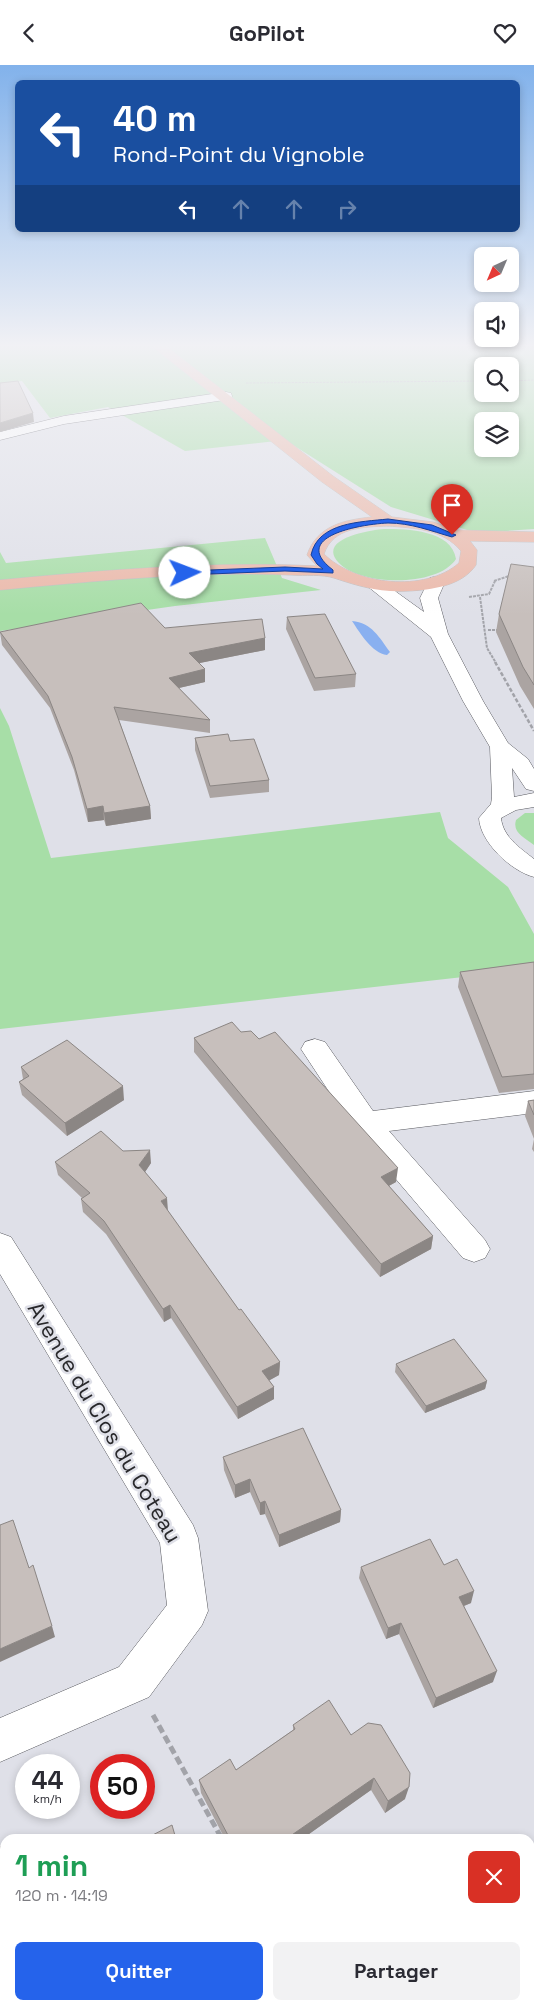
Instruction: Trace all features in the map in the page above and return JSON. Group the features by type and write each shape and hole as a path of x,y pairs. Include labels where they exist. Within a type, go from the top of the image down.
{"main road":[{"path":"269,434 363,505 388,521"},
{"path":"283,446 326,497"},
{"path":"338,511 341,528"},
{"path":"534,537 501,538 452,535 425,526 388,521 341,528 323,537 317,545 315,555 319,563 331,572 351,580 375,585 404,587 436,582 486,553 534,546"},
{"path":"452,535 464,544 466,564"},
{"path":"105,576 293,551 317,545"},
{"path":"0,585 105,576 285,569 331,572"}],"street":[{"path":"436,582 429,598 439,634 500,747 520,764 534,784"},
{"path":"375,585 400,601 439,634"},
{"path":"500,747 499,766 504,793 502,805"},
{"path":"534,799 502,805 493,812 490,819 492,832 510,852 534,870"},
{"path":"315,1049 365,1123 474,1249"},
{"path":"365,1123 534,1102"},
{"name":"Avenue du Clos du Coteau","path":"0,1246 179,1538 188,1611 134,1682 0,1740"}],"path":[{"path":"466,564 495,581"},
{"path":"518,573 495,581 489,594 480,597 487,648 534,731"},
{"path":"488,630 506,630"},
{"path":"134,1682 219,1834"}],"green space":[{"path":"155,434 474,434 474,457 519,457 519,434 534,434 534,529 477,533 391,507 285,440 185,451"},
{"path":"384,529 416,531 438,537 453,549 456,559 447,568 434,575 400,580 365,576 351,571 340,564 334,555 334,548 347,537"},
{"path":"265,538 282,578 321,590 175,606 0,631 0,552 6,563"},
{"path":"0,708 9,726 51,858 440,812 448,838 508,887 534,934 534,969 0,1029"},
{"path":"525,813 534,813 534,845 520,835 515,825 516,820"}],"water":[{"path":"352,621 359,622 370,628 390,652 387,655 371,647"}],"building":[{"path":"511,564 534,567 534,685 523,667 499,614"},
{"path":"141,603 165,628 262,619 265,638 189,653 205,669 169,678 210,720 114,707 150,806 104,813 103,806 87,809 72,757 48,696 0,632"},
{"path":"325,614 356,674 315,678 287,617"},
{"path":"228,734 230,741 254,739 269,780 210,786 195,738"},
{"path":"534,962 534,1074 502,1077 460,972"},
{"path":"232,1022 241,1032 251,1031 259,1039 275,1032 398,1168 381,1177 433,1236 381,1264 194,1038"},
{"path":"67,1040 123,1086 65,1123 19,1082 29,1076 21,1067"},
{"path":"534,1100 534,1115 528,1101"},
{"path":"101,1131 123,1151 150,1150 139,1165 167,1198 161,1201 239,1310 241,1309 280,1362 262,1371 274,1387 237,1407 170,1305 163,1309 104,1221 81,1199 90,1193 55,1162"},
{"path":"454,1339 487,1381 426,1406 396,1364"},
{"path":"303,1428 341,1510 279,1535 265,1501 260,1503 250,1479 235,1485 223,1457"},
{"path":"13,1520 29,1568 33,1565 52,1626 0,1649 0,1525"},
{"path":"430,1539 444,1565 457,1559 474,1591 459,1597 497,1671 436,1698 401,1623 388,1628 361,1567"},
{"path":"329,1700 351,1735 368,1723 381,1725 410,1773 409,1787 388,1801 374,1778 293,1834 227,1834 199,1780 230,1759 236,1770 295,1729 293,1725"},
{"path":"172,1825 175,1834 155,1834"}],"route":[{"path":"185,573 285,569 331,572 319,563 315,555 317,545 323,537 341,528 371,522 388,521 418,524 452,535"}]}
